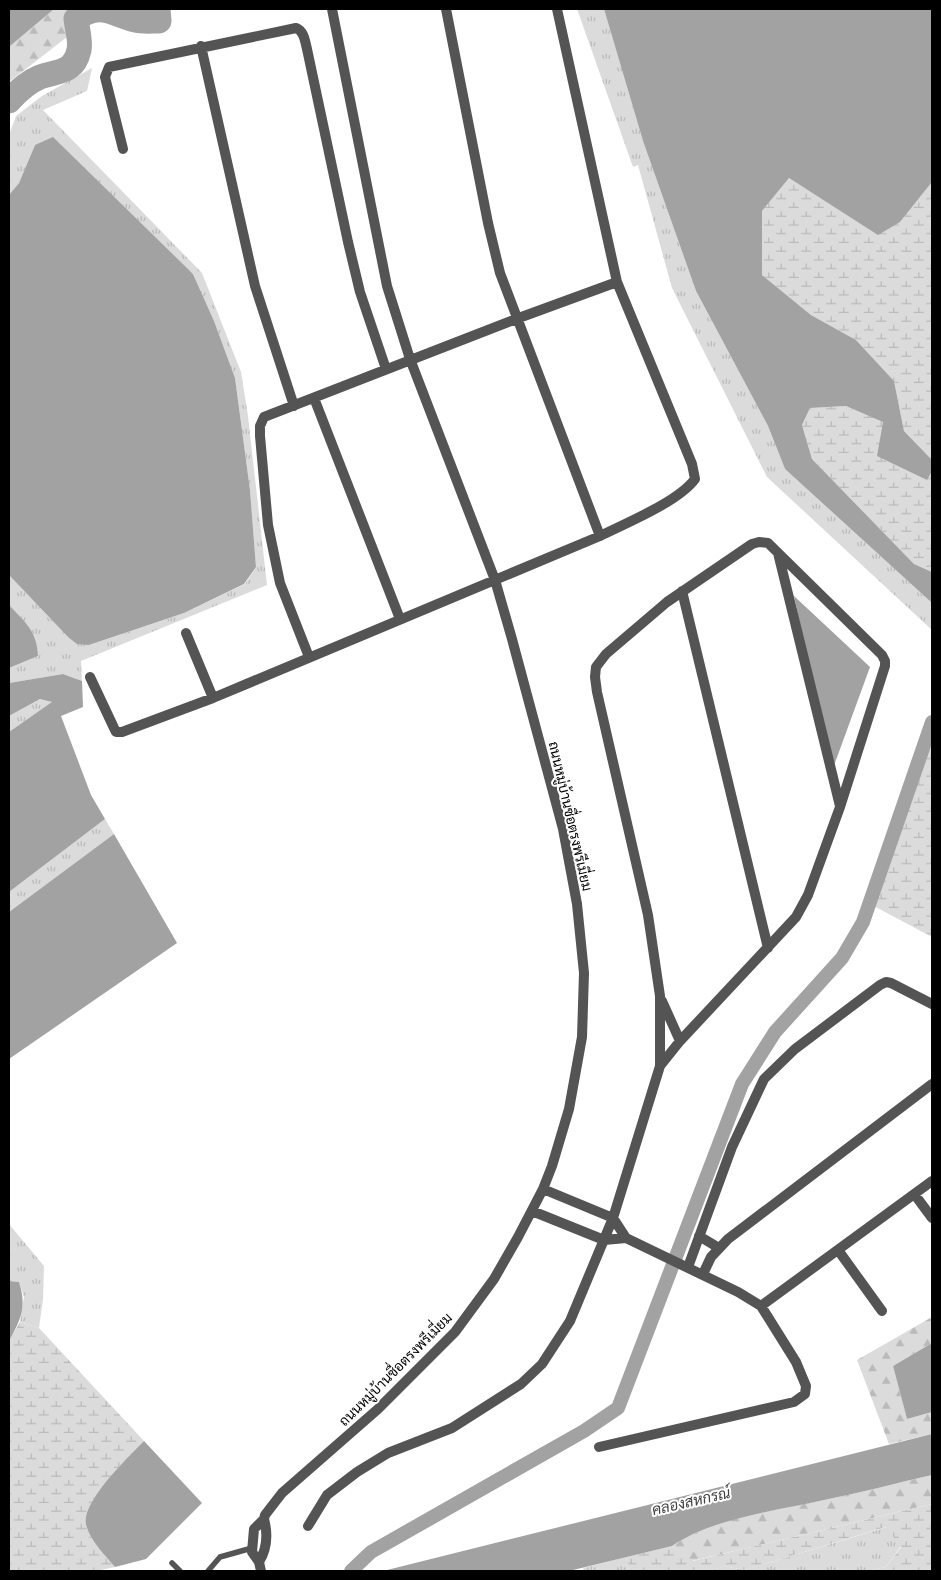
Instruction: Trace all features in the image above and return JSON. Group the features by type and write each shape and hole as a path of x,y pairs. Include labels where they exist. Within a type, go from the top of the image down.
{"street":[{"name":"ถนนหมู่บ้านซื่อตรงพรีเมี่ยม","path":"252,1548 254,1529 264,1519 265,1515 282,1494 378,1409 455,1332 494,1279 543,1189 570,1109 582,1037 584,973 577,904 563,829 495,580 410,360 387,286 332,9"},
{"path":"446,9 488,223 500,273 600,536"},
{"path":"90,677 116,732 122,732 213,698 400,618 600,536 659,506 686,489 695,479 692,464 617,282 557,9"},
{"path":"123,150 105,77 109,67 201,46 296,28 302,32 356,275 386,369"},
{"path":"201,46 255,286 294,406"},
{"path":"308,657 280,583 268,525 260,436 260,426 264,417 516,319 617,282"},
{"path":"314,398 400,618"},
{"path":"308,1526 327,1495 373,1461 388,1453 452,1428 521,1384 542,1364 570,1321 613,1218 660,1066 660,996 648,915 595,677 596,667 606,654 667,602 752,544 759,542 768,543 882,655 885,666 840,807 808,894 796,917 680,1041 660,1066"},
{"path":"778,552 840,807"},
{"path":"682,592 768,948"},
{"path":"186,633 213,698"},
{"path":"688,1267 736,1139 764,1080 776,1066 795,1049 886,982 932,1004"},
{"path":"660,996 680,1041"},
{"path":"703,1274 711,1257 728,1239 932,1084"},
{"path":"762,1306 932,1182"},
{"path":"543,1189 613,1218 626,1238"},
{"path":"915,1195 932,1218"},
{"path":"532,1211 604,1240 626,1238 703,1274 762,1306 796,1362 806,1386 805,1394 794,1402 600,1447"},
{"path":"699,1236 719,1248"},
{"path":"838,1250 882,1311"},
{"path":"260,1567 264,1554 267,1530 264,1519"},
{"path":"252,1548 252,1552 260,1567"}],"lane":[{"path":"208,1571 220,1557 252,1548"},
{"path":"172,1563 180,1571"}],"green space":[{"path":"54,9 71,9 67,37 9,82 9,47"},
{"path":"110,9 152,9 126,26"},
{"path":"577,9 604,9 643,141 696,291 768,426 785,469 932,603 932,630 767,477 672,288 638,165 633,167"},
{"path":"92,68 87,91 43,110 202,273 241,372 248,416 267,585 81,661 82,681 63,674 9,683 9,668 38,656 28,626 9,605 9,575 68,637 89,645 184,613 245,584 256,567 250,490 235,378 214,321 193,274 35,145 19,183 9,195 9,135 16,116 42,96"},
{"path":"789,178 813,193 900,222 932,182 932,460 904,431 894,381 856,340 811,315 762,275 762,211"},
{"path":"846,406 884,422 927,479 932,471 932,572 914,564 812,459 802,425 810,408"},
{"path":"40,699 53,702 9,732 9,716"},
{"path":"932,743 932,937 870,904"},
{"path":"105,819 114,834 9,912 9,892"},
{"path":"9,1224 44,1266 43,1299 39,1328 20,1322 24,1297 19,1282 9,1281"},
{"path":"932,1317 932,1343 893,1366 907,1419 932,1412 932,1434 889,1444 857,1360"},
{"path":"20,1322 39,1328 144,1441 107,1480 90,1505 86,1516 86,1525 91,1537 115,1567 96,1571 9,1571 9,1341"},
{"path":"932,1475 932,1504 692,1561 672,1546 706,1528 745,1516"},
{"path":"932,1504 932,1571 868,1571 886,1567 901,1547 886,1527 745,1570 724,1566 709,1571 629,1571 626,1557 672,1546 693,1561"},
{"path":"887,1527 901,1546 886,1567 868,1571 709,1571 724,1566 745,1570"},
{"path":"626,1557 629,1571 584,1571 583,1568"}],"water":[{"path":"9,9 54,9 9,47"},
{"path":"604,9 932,9 932,182 900,222 878,235 789,178 762,211 762,275 811,315 856,340 894,381 904,431 932,460 932,471 927,480 877,456 883,422 846,406 810,408 802,425 812,459 914,564 932,572 932,603 785,469 768,426 696,291 643,141"},
{"path":"53,137 193,274 214,321 235,378 250,490 256,567 244,584 184,613 89,645 77,644 68,637 9,575 9,195 19,183 35,145"},
{"path":"794,596 870,667 832,771"},
{"path":"9,605 33,633 38,656 9,668"},
{"path":"63,674 82,681 83,707 61,716 91,795 105,819 9,892 9,732 52,702 40,699 9,716 9,683"},
{"path":"114,834 177,943 9,1059 9,912"},
{"path":"9,1281 19,1282 23,1306 20,1319 9,1341"},
{"path":"932,1343 932,1412 907,1419 893,1366"},
{"name":"คลองสหกรณ์","path":"932,1434 932,1475 725,1522 688,1536 672,1546 569,1571 383,1571"},
{"path":"144,1441 202,1503 146,1559 115,1567 91,1537 86,1525 86,1516 90,1505 107,1480"}],"waterway":[{"path":"9,101 31,82 40,77 64,70 73,63 77,58 79,50 76,19 84,14 92,11 106,10 138,21 159,21 158,9"},
{"path":"351,1571 371,1552 584,1431 618,1408 742,1084 775,1032 842,958 863,922 932,722"}]}
